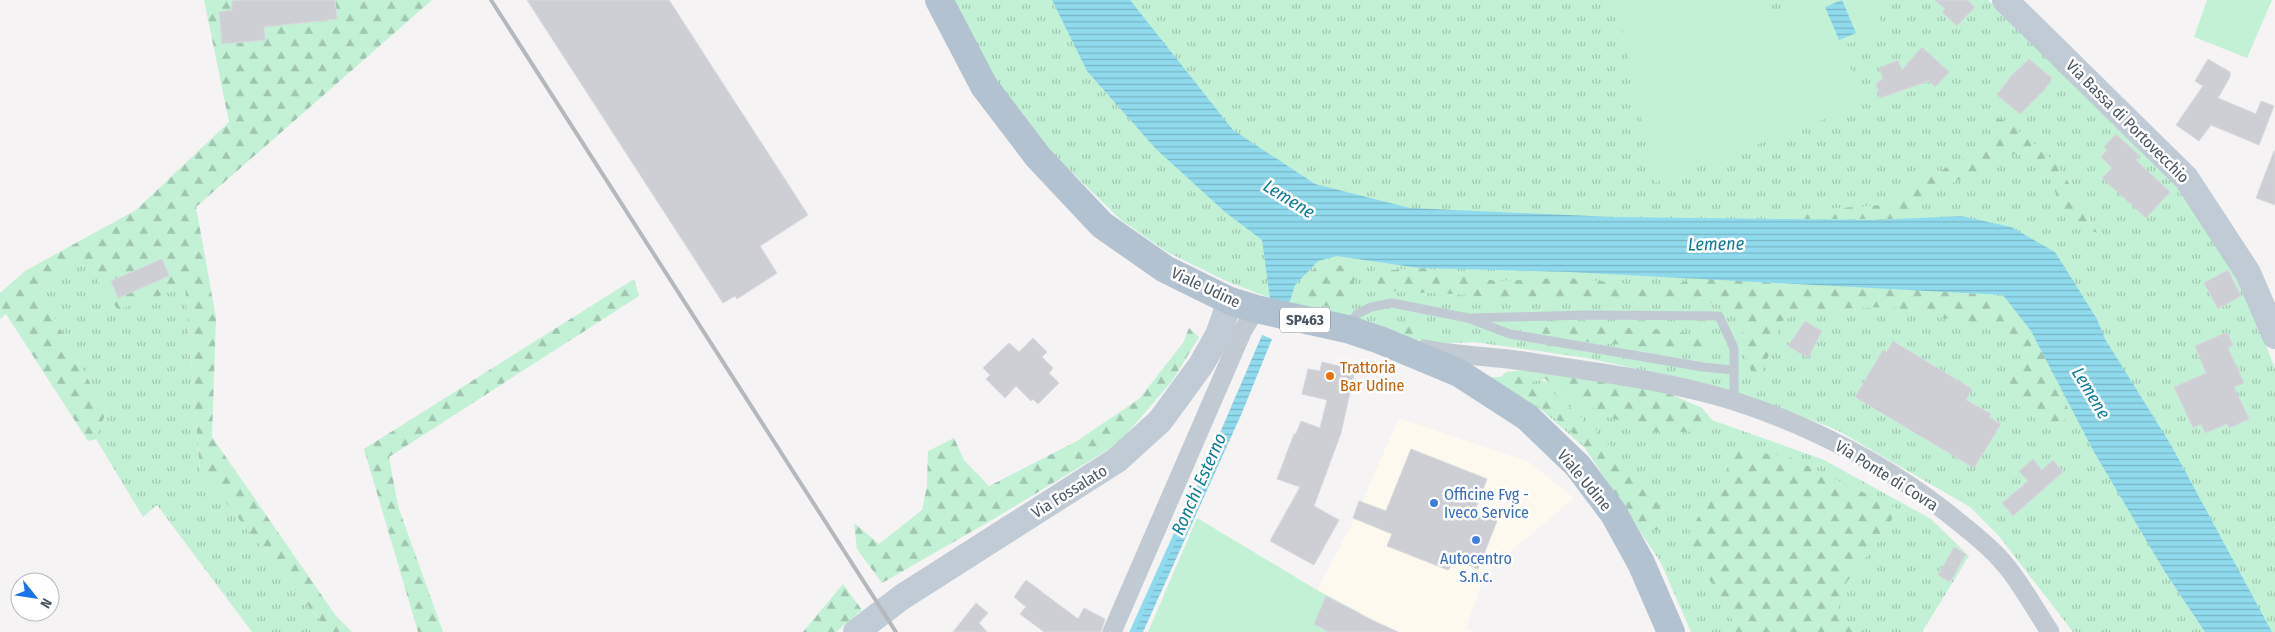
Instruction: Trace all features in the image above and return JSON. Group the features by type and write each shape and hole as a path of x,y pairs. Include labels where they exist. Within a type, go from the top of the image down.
{"main road":[{"name":"Viale Udine","path":"939,0 984,86 1038,157 1102,226 1165,268 1230,301 1256,309 1347,329 1380,340 1459,373 1527,417 1578,466 1614,514 1641,564 1671,632"}],"street":[{"name":"Via Bassa di Portovecchio","path":"2005,0 2186,178 2248,272 2272,319"},
{"name":"Via Fossalato","path":"860,628 902,597 1117,460 1160,421 1200,365 1218,335 1230,301"},
{"path":"1112,632 1240,338 1256,309"},
{"name":"Via Ponte di Covra","path":"1380,340 1449,354 1520,360 1662,384 1734,402 1829,439 1928,497 1974,534 2010,570 2050,632"}],"lane":[{"path":"1347,329 1358,314 1371,307 1392,303 1468,318 1510,334 1703,367 1733,370"},
{"path":"1468,318 1588,315 1719,316 1734,348 1734,402"}],"shaded area":[{"path":"1399,418 1529,462 1574,498 1485,573 1466,628 1475,632 1355,632 1317,590 1353,522"}],"green space":[{"path":"204,0 432,0 196,207 216,318 212,437 336,616 352,632 329,632 200,470 185,287 118,310 81,257 40,292 106,412 96,439 88,441 6,314 0,319 0,293 25,271 136,210 229,122"},
{"path":"948,0 1988,0 2123,126 2164,169 2244,287 2275,369 2275,632 2073,632 1999,536 1970,507 1837,430 1753,398 1697,382 1587,358 1474,342 1428,344 1391,329 1348,316 1270,298 1226,281 1167,252 1121,220 1050,151 1003,92"},
{"path":"1616,0 1764,0 1775,13 1806,0 1873,0 1883,29 1842,46 1865,104 1655,183"},
{"path":"2207,0 2272,0 2247,58 2194,37"},
{"path":"1985,116 2007,121 2055,162 2082,203 2097,233 2062,213 2048,169 2027,151 2003,157 1977,172 1929,193 1914,219 1784,219 1784,212 1896,204 1902,190 1913,177 1943,170 1991,141 1998,130 1995,122"},
{"path":"81,257 185,287 200,470 329,632 252,632 157,505 143,517 96,439 106,412 40,292"},
{"path":"1321,263 1336,264 1351,269 1355,278 1344,308 1299,303 1302,285 1312,271"},
{"path":"1375,268 1392,270 1425,268 1496,281 1567,278 1631,284 1675,285 1695,278 1736,280 1796,275 1971,293 1997,301 2022,322 2043,351 2052,368 2070,416 2059,422 2048,423 2026,412 2005,393 1991,373 2009,378 2024,363 2016,344 1994,328 1888,307 1806,310 1782,321 1757,385 1743,351 1741,315 1726,306 1699,300 1503,299 1454,294 1403,292 1380,289 1373,276"},
{"path":"634,279 639,296 389,457 398,506 443,632 418,632 364,449"},
{"path":"1394,322 1407,322 1417,325 1437,338 1418,340 1407,338 1391,329"},
{"path":"1551,322 1673,331 1703,336 1708,351 1695,354 1649,347 1531,337 1519,330"},
{"path":"1189,328 1199,337 1172,381 1119,443 997,517 882,583 857,549 854,523 879,544 922,510 927,486 928,451 954,438 964,460 989,486 1077,441 1139,399 1183,343"},
{"path":"1541,368 1668,393 1702,408 1713,421 1698,431 1669,433 1648,431 1612,418 1568,395 1545,379 1527,383 1549,389 1596,430 1655,498 1665,516 1660,530 1649,529 1640,524 1631,515 1585,447 1566,427 1543,410 1496,381 1506,372"},
{"path":"1490,377 1515,377 1582,386 1664,403 1824,460 1931,519 1969,556 1922,632 1691,632 1661,563 1585,448 1543,411"},
{"path":"1739,450 1787,456 1896,508 1888,529 1846,583 1837,614 1862,632 1735,632 1735,625 1686,538"},
{"path":"1197,518 1317,590 1362,614 1355,632 1148,632"},
{"path":"843,584 862,610 836,632 803,632"}],"water":[{"name":"Lemene","path":"1052,0 1130,0 1233,130 1315,184 1410,208 1613,217 1876,220 1961,216 2011,227 2055,252 2097,319 2105,339 2171,445 2272,632 2205,632 2165,572 2094,452 2031,331 2003,295 1570,272 1419,268 1337,256 1318,261 1295,285 1289,304 1270,298 1262,240 1225,212 1156,149 1087,71"},
{"path":"1842,0 1856,33 1839,40 1825,7"},
{"path":"1262,335 1272,339 1241,415 1143,632 1132,632 1186,512"}],"building":[{"path":"335,0 337,19 264,27 265,40 222,44 219,12 232,10 232,1"},
{"path":"527,0 669,0 808,215 760,246 777,273 737,299 735,296 723,303"},
{"path":"1935,0 1967,0 1975,7 1957,26 1942,12 1945,9"},
{"path":"1922,47 1949,72 1935,87 1929,81 1880,98 1876,83 1883,79 1879,68 1898,60 1902,70"},
{"path":"2029,59 2052,78 2045,89 2020,114 1997,95 2011,76"},
{"path":"2208,59 2230,72 2230,77 2218,98 2256,114 2261,101 2274,106 2259,145 2211,125 2199,141 2176,125 2203,86 2195,81"},
{"path":"2116,134 2140,156 2136,160 2170,192 2146,218 2102,178 2112,168 2101,157 2107,150 2104,147"},
{"path":"2275,151 2275,205 2256,198"},
{"path":"162,259 169,276 118,298 111,281"},
{"path":"2228,270 2241,296 2218,309 2204,283"},
{"path":"1805,321 1822,331 1808,358 1788,346"},
{"path":"2223,334 2228,334 2233,345 2228,348 2244,383 2234,387 2249,419 2229,428 2227,424 2205,433 2201,424 2193,428 2174,387 2206,373 2195,346"},
{"path":"1033,338 1047,352 1042,357 1053,368 1049,373 1059,383 1038,404 1033,399 1031,401 1016,386 1005,398 986,379 990,375 983,368 1009,343 1019,352"},
{"path":"1893,341 1972,389 1966,400 1991,414 1989,417 2001,424 1974,468 1855,397 1883,350 1887,352"},
{"path":"1322,362 1355,370 1341,433 1314,506 1339,520 1314,565 1270,541 1300,487 1277,479 1294,434 1296,434 1301,421 1320,428 1327,400 1302,394 1308,369 1320,371"},
{"name":"Officine Fvg - Iveco Service","path":"1411,449 1487,479 1474,513 1497,521 1478,569 1456,560 1448,570 1387,546 1392,534 1353,518 1359,501 1386,511"},
{"path":"2033,459 2042,470 2053,460 2063,472 2013,516 2002,503 2028,481 2019,471"},
{"path":"1954,547 1966,554 1950,582 1938,575"},
{"path":"1026,580 1078,619 1084,608 1105,619 1101,632 1044,632 1020,614 1026,607 1014,597"},
{"path":"1326,596 1398,632 1329,632 1314,624"},
{"path":"976,603 988,613 979,623 987,632 953,632"}],"waterway":[{"name":"Ronchi Esterno","path":"1132,632 1188,508"}],"railway":[{"path":"491,0 896,632"}],"place":[{"name":"Trattoria Bar Udine","path":"1330,376"},
{"name":"Officine Fvg - Iveco Service","path":"1434,503"},
{"name":"Autocentro S.n.c.","path":"1476,540"}]}
